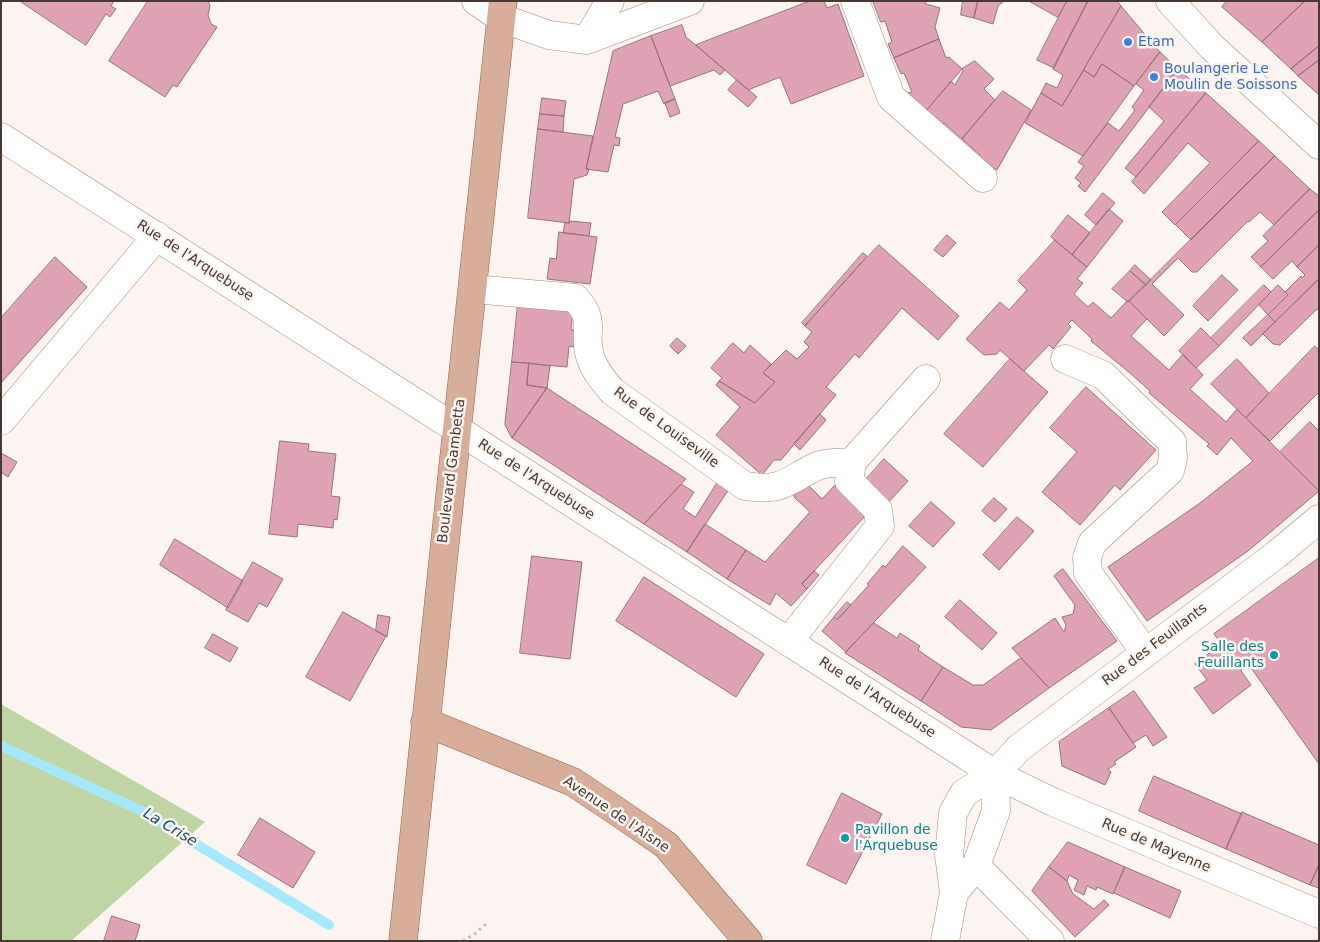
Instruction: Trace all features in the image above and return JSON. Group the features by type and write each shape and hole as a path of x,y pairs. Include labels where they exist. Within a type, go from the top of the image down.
{"main road":[{"name":"Boulevard Gambetta","path":"404,941 425,722 474,289 502,10"},
{"name":"Avenue de l'Aisne","path":"425,722 573,782 603,802 666,845 748,941"}],"street":[{"path":"476,1 502,10 549,35 587,40 690,1"},
{"path":"587,40 610,1"},
{"path":"855,1 891,97 983,178"},
{"path":"1170,1 1212,47 1319,145"},
{"name":"Rue de l'Arquebuse","path":"1,137 995,774"},
{"path":"1,421 157,236"},
{"name":"Rue de Louiseville","path":"474,289 575,298 586,310 589,322 589,353 595,371 612,391 745,486 765,489 786,485 819,465 852,462"},
{"path":"1065,359 1103,375 1172,442 1173,458 1170,471 1092,543 1087,558 1088,573 1145,652"},
{"path":"788,642 880,526 878,510 849,481 852,462 926,379"},
{"name":"Rue des Feuillants","path":"945,941 954,893 949,855 953,813 964,793 995,774 1019,748 1278,554 1319,519"},
{"name":"Rue des Feuillants","path":"954,893 976,866 996,811 995,774"},
{"name":"Rue de Mayenne","path":"995,774 1053,802 1319,914"},
{"path":"976,866 1050,941"}],"path":[{"path":"463,941 476,934 487,923"}],"green space":[{"path":"1,704 205,822 71,941 1,941"}],"building":[{"path":"20,1 114,1 111,6 116,9 110,17 106,14 86,45"},
{"path":"148,1 208,1 210,6 208,15 211,24 217,27 177,87 173,85 165,97 109,61"},
{"path":"810,1 824,1 827,8 838,4 864,76 791,104 780,77 748,90 696,45"},
{"path":"873,1 925,1 926,4 940,8 935,27 939,39 894,58 888,44 892,42 885,21 881,22"},
{"path":"963,1 978,1 974,18 961,15"},
{"path":"978,1 1004,1 998,6 993,24 974,18"},
{"path":"1029,1 1067,1 1058,17"},
{"path":"1067,1 1088,1 1054,68 1037,60"},
{"path":"1088,1 1117,1 1121,6 1062,106 1041,93 1046,83 1057,88 1063,75 1053,69"},
{"path":"1227,1 1305,1 1262,42 1222,7"},
{"path":"1305,1 1319,1 1319,46 1291,69 1262,42"},
{"path":"1121,6 1160,52 1134,86 1102,64 1094,77 1084,70"},
{"path":"682,25 686,37 725,70 720,75 714,70 670,86 651,36"},
{"path":"651,36 675,99 664,104 658,91 623,104 615,137 620,138 619,146 614,145 608,172 586,169 613,51"},
{"path":"939,39 946,58 949,57 962,69 925,112 910,98 908,93 912,92 904,73 901,74 894,58"},
{"path":"1319,46 1319,60 1298,76 1291,69"},
{"path":"1160,52 1178,69 1085,192 1078,186 1081,183 1075,178 1084,166 1078,162 1108,123 1119,131 1135,110 1132,107 1144,90 1136,84"},
{"path":"1319,60 1319,95 1298,76"},
{"path":"975,61 994,79 984,89 995,100 962,139 944,123 940,126 925,112 951,81 955,85 963,71 962,69"},
{"path":"1102,64 1134,86 1083,156 1025,123 1041,93 1062,106 1084,70 1094,77"},
{"path":"1178,69 1206,93 1136,177 1125,168 1164,121 1149,107"},
{"path":"737,80 757,97 748,107 728,90"},
{"path":"1003,91 1031,110 997,170 977,159 980,155 962,139"},
{"path":"1206,93 1259,141 1175,225 1162,212 1210,163 1188,143 1144,194 1132,182"},
{"path":"542,98 566,101 564,116 540,114"},
{"path":"675,99 680,113 670,117 665,103"},
{"path":"540,114 564,116 563,132 538,129"},
{"path":"538,129 593,136 586,169 589,169 587,175 574,179 569,223 528,218"},
{"path":"1259,141 1275,156 1191,240 1176,225"},
{"path":"1275,156 1310,189 1274,225 1260,212 1248,221 1197,272 1192,272 1178,258 1152,284 1184,315 1164,336 1129,301"},
{"path":"1310,189 1319,196 1319,210 1261,267 1251,257 1268,241 1263,236"},
{"path":"1103,193 1115,203 1096,225 1085,215"},
{"path":"1109,209 1123,221 1087,267 1072,255"},
{"path":"1319,210 1319,245 1297,267 1292,261 1273,279 1261,267"},
{"path":"1068,215 1090,233 1072,255 1051,237"},
{"path":"570,221 591,223 589,236 563,233 565,222 569,223"},
{"path":"559,232 597,237 590,284 547,279 550,258 556,259"},
{"path":"947,235 956,243 943,257 934,250"},
{"path":"1055,240 1087,267 1077,279 1083,283 1074,294 1088,307 1093,302 1111,318 1129,301 1147,319 1131,336 1169,370 1183,354 1203,375 1190,389 1226,422 1237,409 1319,491 1248,551 1147,621 1108,567 1200,503 1253,461 1231,438 1217,455 1207,446 1209,444 1149,393 1150,391 1130,373 1091,341 1092,339 1072,320 1068,324 1071,327 1053,349 1049,345 1024,371 1000,350 997,354 984,355 966,339 1000,302 1009,310 1027,290 1018,281"},
{"path":"879,245 959,316 938,340 902,308 859,358 855,354 826,387 836,395 781,460 774,460 762,475 716,435 740,407 716,385 719,381 755,403 775,382 763,373 786,350 797,359 809,347 804,342 812,332 805,326"},
{"path":"1319,245 1319,279 1275,322 1268,315 1288,295 1285,292 1301,276 1302,278 1305,275 1297,267"},
{"path":"863,253 867,256 805,326 802,323"},
{"path":"55,257 87,287 1,383 1,318"},
{"path":"1135,265 1151,280 1146,285 1130,271"},
{"path":"1130,271 1146,285 1128,302 1112,289"},
{"path":"1222,275 1238,290 1208,321 1193,306"},
{"path":"1319,279 1319,311 1317,309 1280,345 1273,344 1263,334"},
{"path":"1264,285 1271,292 1219,346 1211,338"},
{"path":"1278,285 1288,295 1268,315 1259,305"},
{"path":"518,304 573,310 571,330 576,330 574,347 569,346 567,367 512,362"},
{"path":"1268,315 1275,322 1251,346 1243,338"},
{"path":"1201,328 1219,346 1196,368 1179,351"},
{"path":"677,338 686,346 678,354 670,346"},
{"path":"733,343 744,353 750,345 771,364 763,373 775,382 755,403 719,381 722,378 711,368"},
{"path":"1315,346 1319,350 1319,392 1270,441 1246,418"},
{"path":"1010,359 1048,392 983,467 944,434"},
{"path":"1237,359 1269,393 1246,418 1211,384"},
{"path":"512,362 529,363 527,385 547,388 512,438 505,425"},
{"path":"529,363 550,366 547,388 527,385"},
{"path":"1086,387 1156,450 1120,490 1115,485 1080,525 1042,492 1077,452 1050,428"},
{"path":"547,388 686,479 644,524 512,438"},
{"path":"820,414 826,420 800,450 794,444"},
{"path":"1310,422 1319,431 1319,491 1280,452"},
{"path":"280,441 309,444 308,451 336,454 331,496 340,497 337,520 334,519 333,528 298,524 297,537 269,534"},
{"path":"3,454 17,462 8,477 1,472 1,456"},
{"path":"884,459 908,481 886,505 863,483"},
{"path":"721,477 731,486 687,552 644,524 681,484 694,492 683,509 695,517"},
{"path":"793,484 808,485 822,499 835,485 867,514 802,584 807,589 791,606 776,593 770,605 727,579 746,550 765,562 810,512 795,498"},
{"path":"994,498 1007,509 995,522 982,511"},
{"path":"931,502 955,523 933,547 909,526"},
{"path":"1017,517 1034,531 999,570 983,555"},
{"path":"705,524 746,550 727,579 687,552"},
{"path":"175,539 243,581 228,608 160,565"},
{"path":"903,546 926,567 846,652 822,631 834,617 837,620 869,585 867,584 883,565 885,567"},
{"path":"532,556 582,562 570,659 520,653"},
{"name":"Salle des Feuillants","path":"1319,558 1319,764 1249,665 1241,670 1214,634"},
{"path":"253,562 283,579 267,607 259,603 248,622 226,610"},
{"path":"1063,569 1117,641 1049,688 1012,648 1055,618 1064,632 1066,625 1062,617 1073,614 1075,605 1054,576"},
{"path":"814,571 819,575 807,589 802,584"},
{"path":"644,577 764,654 736,697 616,621"},
{"path":"960,600 997,633 982,650 945,617"},
{"path":"847,602 851,605 837,620 834,617"},
{"path":"343,612 386,636 350,701 306,677"},
{"path":"378,615 390,617 387,637 376,631"},
{"path":"874,623 897,638 900,633 920,646 918,650 943,667 921,701 845,653"},
{"path":"213,634 238,648 230,662 205,648"},
{"path":"1222,644 1251,685 1213,714 1194,688 1207,680 1195,664"},
{"path":"1021,658 1049,688 991,730 961,727 921,701 943,667 973,685 983,685"},
{"path":"1134,691 1167,737 1153,746 1146,735 1133,743 1109,708"},
{"path":"1109,708 1136,747 1114,762 1116,764 1108,769 1111,772 1105,785 1062,766 1059,742"},
{"path":"1154,776 1242,814 1226,849 1139,811"},
{"name":"Pavillon de l'Arquebuse","path":"842,793 882,814 846,884 807,865"},
{"path":"1242,812 1319,845 1319,865 1310,885 1226,849"},
{"path":"260,818 315,852 293,888 238,855"},
{"path":"1068,842 1125,867 1113,894 1097,887 1096,890 1087,886 1084,895 1074,890 1078,880 1069,875 1067,881 1049,867"},
{"path":"1319,865 1319,888 1310,885"},
{"path":"1049,867 1067,881 1073,894 1094,909 1104,900 1109,905 1075,937 1032,891"},
{"path":"1125,867 1181,891 1170,918 1114,893"},
{"path":"112,916 140,925 135,941 104,941"}],"waterway":[{"name":"La Crise","path":"1,746 142,811 329,925"}],"place":[{"name":"Etam","path":"1128,42"},
{"name":"Boulangerie Le Moulin de Soissons","path":"1154,77"},
{"name":"Salle des Feuillants","path":"1274,655"},
{"name":"Pavillon de l'Arquebuse","path":"845,838"}]}
